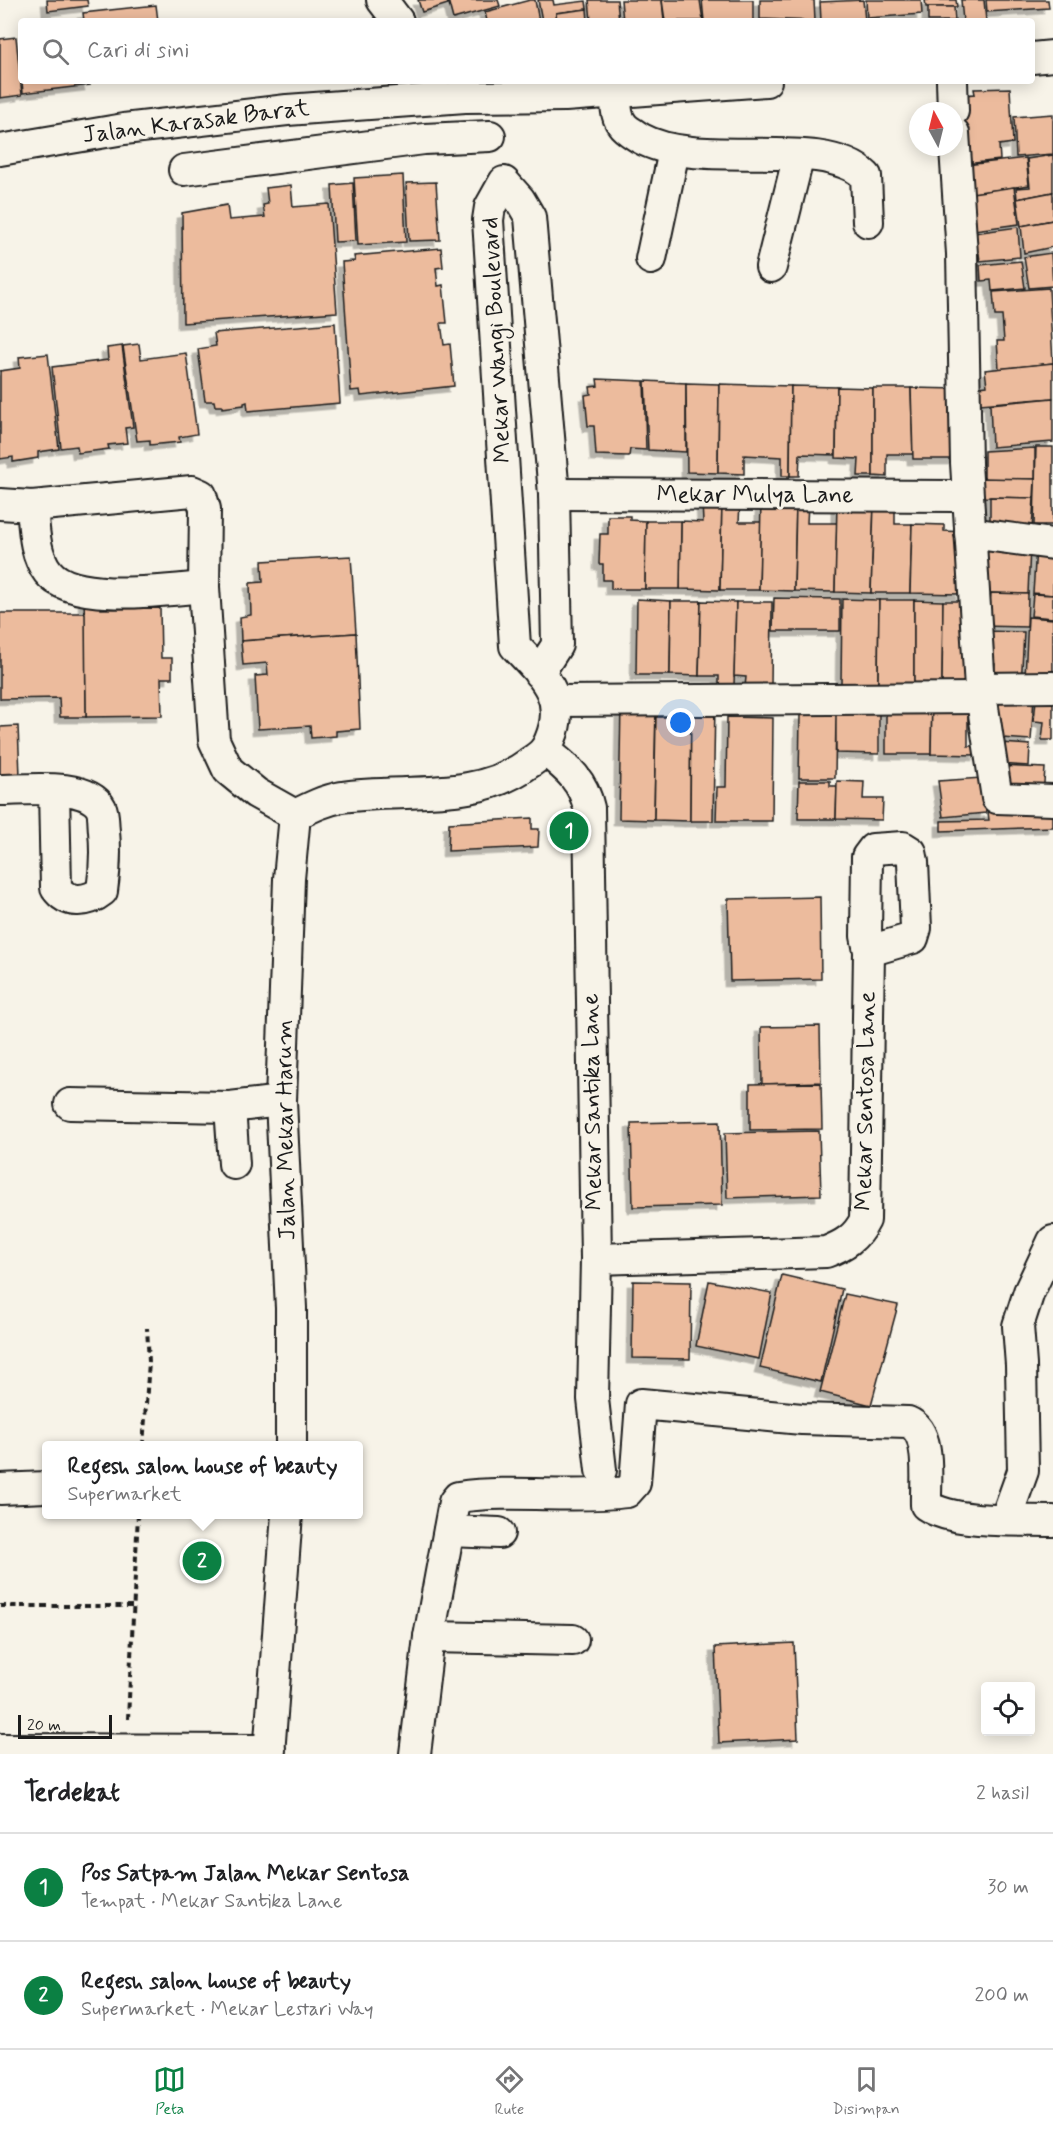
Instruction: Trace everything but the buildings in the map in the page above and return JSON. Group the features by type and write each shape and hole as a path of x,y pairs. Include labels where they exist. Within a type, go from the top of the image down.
{"street":[{"path":"382,0 396,18"},
{"path":"1035,58 1053,56"},
{"name":"Jalan Karasak Barat","path":"0,150 136,127 457,89 617,93 729,84"},
{"path":"952,84 953,102"},
{"path":"457,89 490,136 504,182"},
{"path":"617,93 616,109 622,125 653,145 674,152 799,155 838,160 855,165 866,176 868,222"},
{"path":"184,170 423,139 490,136"},
{"path":"651,259 674,152"},
{"path":"771,267 799,155"},
{"path":"955,156 962,254 970,533 980,693 998,798 1053,800"},
{"name":"Mekar Wangi Boulevard","path":"539,673 557,645 554,494 530,218 520,200 504,182 490,207 491,253 515,646 539,673 556,701"},
{"path":"491,253 532,253"},
{"path":"0,504 32,506 192,491 201,495 205,503 204,587 214,740 228,770 256,793 295,815 322,802 343,797 469,788 512,776 546,751 557,724 556,701 980,693 1053,687"},
{"name":"Mekar Mulya Lane","path":"554,494 955,496"},
{"path":"32,506 38,553 48,573 71,588 135,592 204,587"},
{"path":"970,533 1053,544"},
{"name":"Mekar Santika Lane","path":"546,751 577,777 586,792 589,808 596,1259 594,1399 601,1470"},
{"path":"0,790 54,790"},
{"name":"Jalan Mekar Harum","path":"291,1441 291,1308 281,1101 289,879 295,815"},
{"name":"Mekar Sentosa Lane","path":"596,1259 826,1252 848,1243 859,1232 865,1220 869,951"},
{"path":"70,1104 230,1107 281,1101"},
{"path":"230,1107 234,1164"},
{"path":"422,1753 429,1637 454,1502 458,1497 488,1493 607,1494 627,1492 635,1483 641,1404 802,1419 908,1422 915,1425 923,1443 927,1475 926,1505 936,1512 962,1516 1026,1519 1022,1365 1018,1326 1029,1292 1053,1241"},
{"path":"0,1489 42,1487"},
{"path":"0,1749 269,1752 287,1519"},
{"path":"449,1531 499,1533"},
{"path":"429,1637 573,1640"}],"path":[{"path":"143,1441 149,1362 147,1328"},
{"path":"127,1750 138,1519"},
{"path":"0,1606 135,1606"}],"place":[{"name":"Pos Satpam Jalan Mekar Sentosa","path":"569,831"},
{"name":"Regesh salon house of beauty","path":"202,1561"}]}
